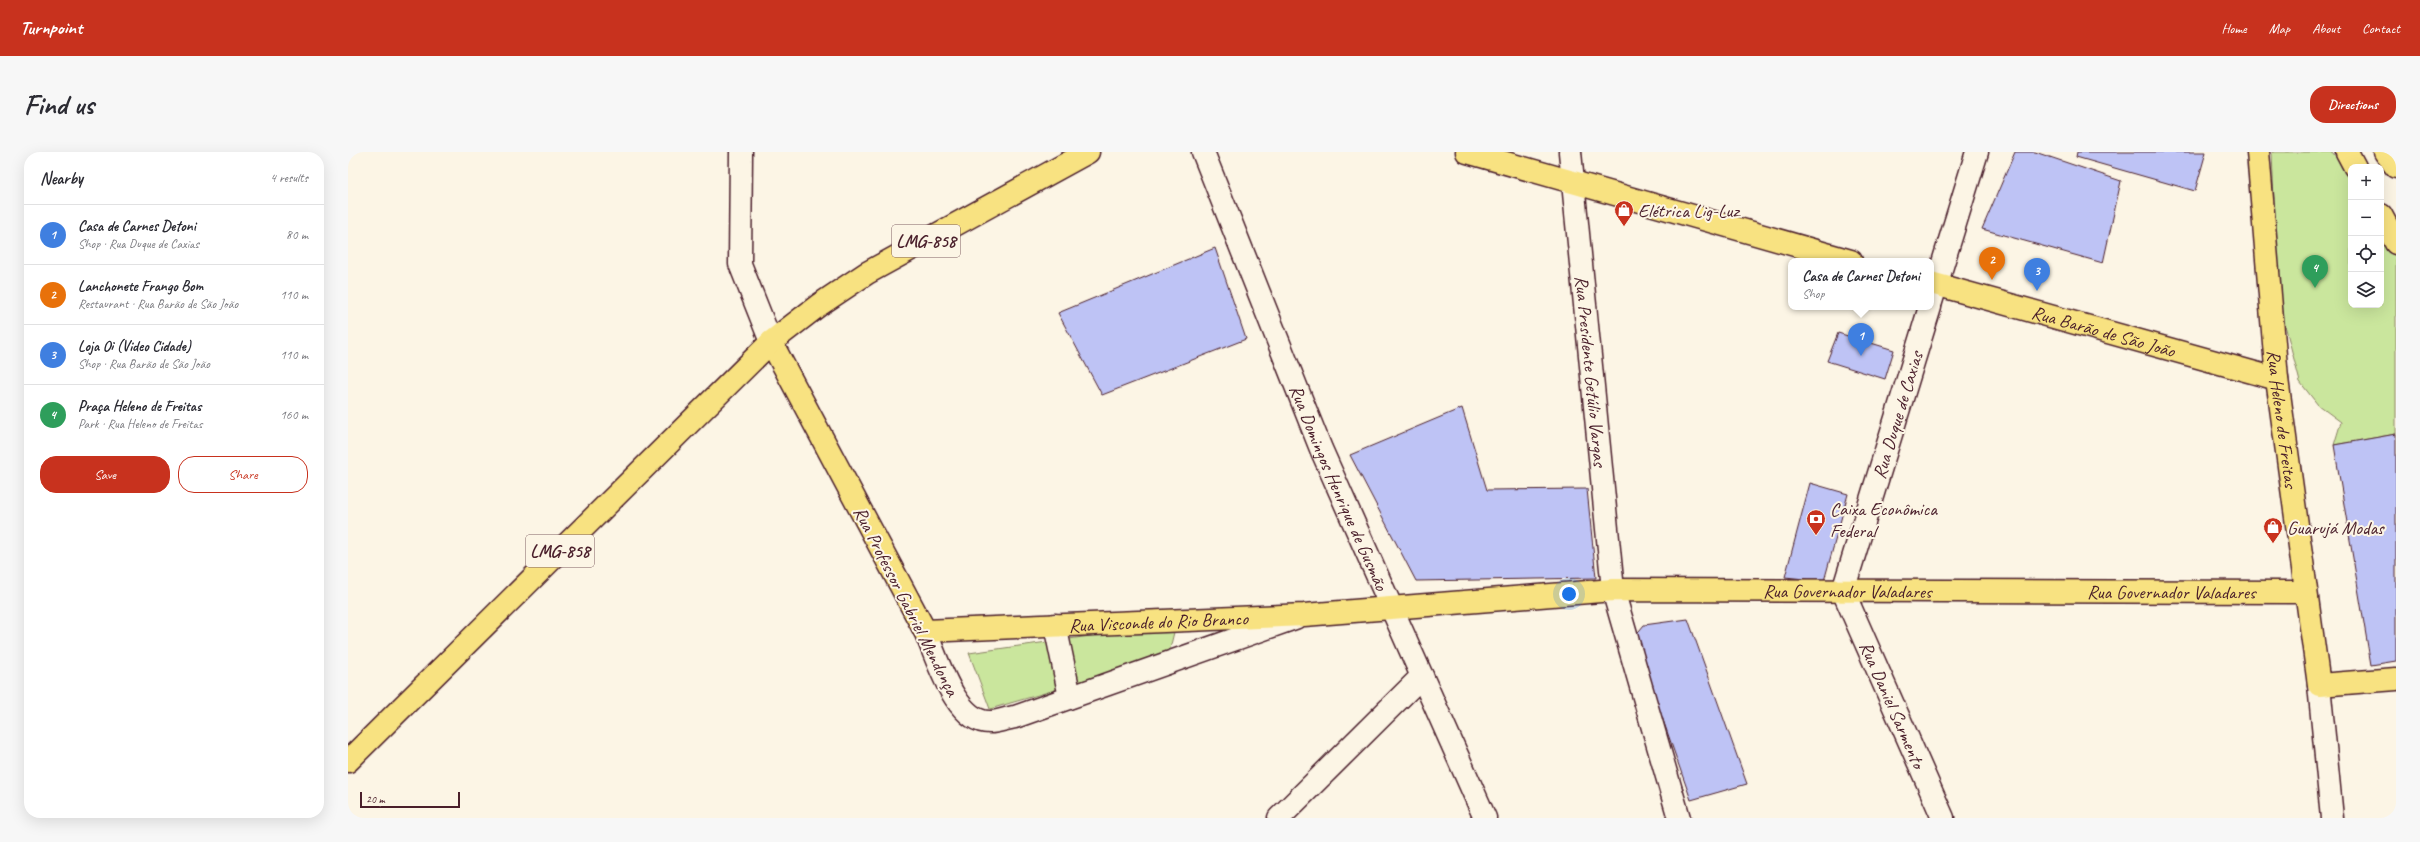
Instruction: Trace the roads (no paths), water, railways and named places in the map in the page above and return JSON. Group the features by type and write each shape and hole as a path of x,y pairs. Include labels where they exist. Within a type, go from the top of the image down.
{"main road":[{"name":"LMG-858","path":"348,761 771,342 819,305 867,273 1088,152"},
{"path":"1467,152 1574,184 1840,258"},
{"name":"Rua Heleno de Freitas","path":"2258,152 2277,379 2305,592 2319,685"},
{"path":"2347,152 2353,164"},
{"path":"2385,152 2396,167"},
{"path":"2384,220 2396,242"},
{"name":"Rua Barão de São João","path":"1934,290 2277,379"},
{"name":"Rua Professor Gabriel Mendonça","path":"771,342 925,631"},
{"name":"Rua Governador Valadares","path":"1391,606 1613,590 2305,592"},
{"name":"Rua Visconde do Rio Branco","path":"925,631 1304,615 1391,606"},
{"path":"2319,685 2396,679"}],"street":[{"path":"741,152 740,264 771,342"},
{"name":"Rua Domingos Henrique de Gusmão","path":"1203,152 1321,449 1485,818"},
{"name":"Rua Presidente Getúlio Vargas","path":"1570,152 1613,590 1680,818"},
{"path":"1934,287 1977,152"},
{"name":"Rua Duque de Caxias","path":"1843,591 1929,310"},
{"name":"Rua Daniel Sarmento","path":"1843,591 1943,818"},
{"name":"Rua Professor Gabriel Mendonça","path":"925,631 957,704 973,716 990,722 1015,717 1304,615"},
{"path":"1055,625 1070,697"},
{"path":"1280,818 1422,676"},
{"path":"2319,685 2332,818"}],"place":[{"name":"Elétrica Lig-Luz","path":"1624,227"},
{"name":"Lanchonete Frango Bom","path":"1992,280"},
{"name":"Praça Heleno de Freitas","path":"2315,288"},
{"name":"Loja Oi (Video Cidade)","path":"2037,291"},
{"name":"Casa de Carnes Detoni","path":"1861,356"},
{"name":"Caixa Econômica Federal","path":"1816,536"},
{"name":"Guarujá Modas","path":"2273,544"}]}
